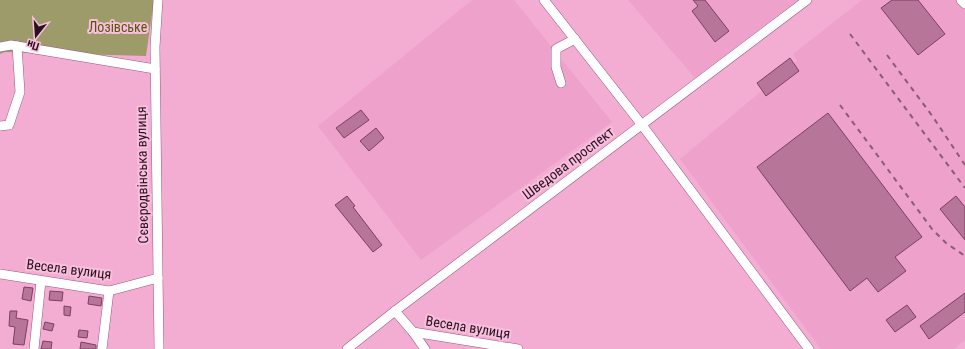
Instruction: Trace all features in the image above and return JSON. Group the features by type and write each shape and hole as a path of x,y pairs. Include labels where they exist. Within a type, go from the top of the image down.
{"street":[{"name":"Сєвєродвінська вулиця","path":"158,0 155,69 159,349"},
{"path":"544,0 642,125 808,349"},
{"name":"Шведова проспект","path":"347,349 395,311 807,0"},
{"path":"961,0 965,4"},
{"path":"561,83 556,67 556,49 575,39"},
{"path":"0,47 11,45 155,69"},
{"path":"0,126 9,125 20,92 17,46"},
{"name":"Весела вулиця","path":"0,274 109,291 158,278"},
{"path":"34,349 42,281"},
{"path":"102,349 109,291"},
{"path":"395,311 425,349"},
{"name":"Весела вулиця","path":"413,332 518,349"}],"shaded area":[{"path":"472,0 514,0 612,122 421,260 318,126"},
{"path":"628,0 798,0 695,78"},
{"path":"862,0 965,0 965,340 954,349 821,349 680,159 797,61 793,54"}],"green space":[{"name":"Лозівське","path":"0,0 154,0 146,56 5,52 0,54"}],"building":[{"path":"693,0 705,0 729,31 715,42 692,11 698,6"},
{"path":"892,0 918,0 945,34 918,55 881,8"},
{"path":"790,58 799,71 766,96 757,83"},
{"path":"361,110 369,120 344,138 336,128"},
{"path":"828,113 922,237 895,257 906,271 878,292 867,278 850,291 757,167"},
{"path":"376,128 384,138 369,151 360,141"},
{"path":"347,196 355,206 353,207 382,245 373,252 335,205"},
{"path":"956,196 965,207 965,240 940,209"},
{"path":"24,287 33,288 31,301 22,299"},
{"path":"50,291 63,292 62,301 49,300"},
{"path":"965,293 965,312 929,339 920,326"},
{"path":"89,296 102,298 101,306 88,304"},
{"path":"907,305 916,317 895,332 886,320"},
{"path":"64,306 71,307 70,316 64,315"},
{"path":"10,311 17,311 16,318 28,320 24,345 13,344 15,327 9,326"},
{"path":"45,322 54,324 52,331 43,329"},
{"path":"79,330 88,331 87,338 78,337"},
{"path":"43,341 52,342 51,349 41,349"},
{"path":"81,342 96,345 96,349 80,349"}],"railway":[{"path":"850,34 965,188"},
{"path":"887,55 933,117 965,165"},
{"path":"840,105 932,229 946,243 965,256"}]}
